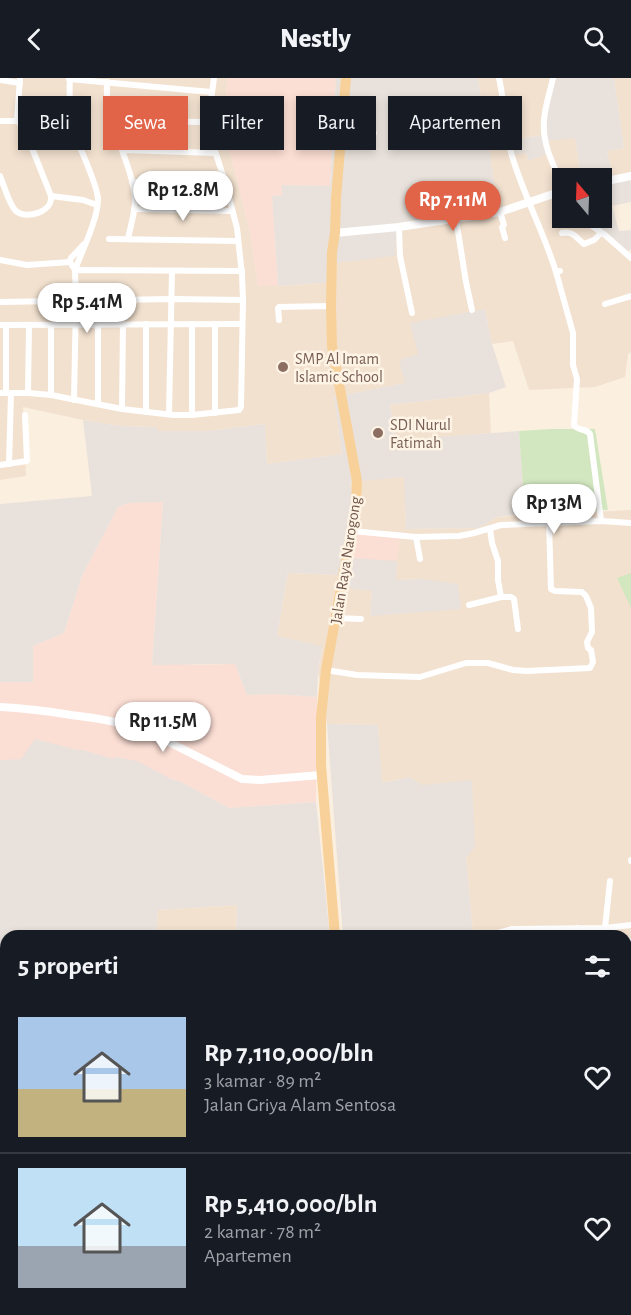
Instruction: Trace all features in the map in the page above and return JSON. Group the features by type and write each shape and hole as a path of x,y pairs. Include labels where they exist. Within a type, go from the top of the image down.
{"main road":[{"name":"Jalan Raya Narogong","path":"345,96 346,78"},
{"name":"Jalan Raya Narogong","path":"334,930 321,775 321,717 326,670 356,506 357,481 335,362 331,306 332,252 341,150"}],"street":[{"path":"211,96 214,78"},
{"path":"499,78 512,154 529,203 558,272 573,333 573,365 577,379 574,425 590,434 601,521"},
{"path":"553,78 544,120 545,140 555,168"},
{"path":"74,400 75,270 95,216 98,196 74,132 69,105 70,79 211,92"},
{"path":"0,80 20,81 16,121"},
{"path":"107,82 107,96"},
{"path":"0,121 19,122 51,196 47,209 27,216 20,214 12,208 0,176"},
{"path":"128,239 135,200 123,150 215,153"},
{"path":"6,393 51,395 122,409 169,414 192,415 239,410 241,407 242,271 237,228 214,150"},
{"path":"612,180 631,176"},
{"path":"132,182 225,182"},
{"path":"335,233 399,227 500,212 552,195"},
{"path":"51,196 83,200 97,205"},
{"path":"134,209 232,211"},
{"path":"500,212 505,238"},
{"path":"456,219 472,310"},
{"path":"399,227 400,256 412,313"},
{"path":"595,228 605,234 631,258"},
{"path":"562,233 569,232 584,244 594,240 601,233"},
{"path":"109,239 238,241"},
{"path":"75,270 70,258 84,244"},
{"path":"0,260 27,265 70,262"},
{"path":"75,270 242,271"},
{"path":"169,414 172,271"},
{"path":"605,304 631,296"},
{"path":"0,302 243,300"},
{"path":"279,320 279,307 331,306"},
{"path":"98,324 98,404"},
{"path":"122,409 123,324"},
{"path":"146,324 146,412"},
{"path":"192,324 192,415"},
{"path":"215,324 215,413"},
{"path":"9,464 3,325 242,324"},
{"path":"28,393 29,325"},
{"path":"51,325 51,395"},
{"path":"0,465 27,461 25,416"},
{"path":"352,531 416,537 459,536 501,525 601,521 631,523"},
{"path":"326,670 357,675 420,676 466,663 488,663 513,670 527,671 590,668 593,662 587,642 592,632 591,608 582,592 551,589 549,523"},
{"path":"490,529 498,561 501,597"},
{"path":"416,537 420,560"},
{"path":"469,605 509,596 514,599 518,629"},
{"path":"335,618 361,619"},
{"path":"0,707 93,717 135,726 242,779 260,780 321,775"},
{"path":"605,928 610,881"},
{"path":"557,930 631,925"},
{"path":"623,926 624,930"},
{"path":"576,927 580,930"}],"shaded area":[{"path":"0,78 228,78 226,96 200,96 200,150 229,150 231,155 251,236 258,286 334,282 335,263 397,223 498,208 489,150 508,150 509,155 526,153 528,161 543,141 575,137 580,168 552,168 552,228 596,228 631,256 631,352 628,354 625,377 595,387 529,390 513,341 492,344 485,309 418,354 406,383 334,397 342,454 267,464 265,424 207,431 158,431 156,427 121,426 23,407 26,476 0,480"},
{"path":"228,78 336,78 335,96 296,96 296,150 332,150 330,186 282,185 282,195 272,196 278,286 258,286 251,236 229,150 284,150 284,96 226,96"},
{"path":"336,78 478,78 481,96 388,96 388,150 489,150 498,208 397,223 395,256 335,263 334,282 278,286 272,196 282,195 282,185 330,186 332,150 376,150 376,96 335,96"},
{"path":"478,78 551,78 542,135 522,138 522,96 481,96"},
{"path":"551,78 614,78 624,148 607,151 611,168 580,168 575,138 544,141 548,154 528,161 526,153 509,155 508,150 522,150 522,138 542,135 541,119"},
{"path":"614,78 631,78 631,179 614,181 607,151 624,148"},
{"path":"612,172 614,181 631,179 631,202 612,206"},
{"path":"612,206 619,231 631,230 631,250 627,251 597,228 612,228"},
{"path":"485,309 492,344 506,387 489,393 390,405 396,440 519,431 525,514 497,517 479,528 406,529 404,477 350,482 352,497 351,558 397,561 396,580 423,579 458,584 461,609 370,616 372,591 347,588 349,578 338,575 288,573 277,636 322,646 317,697 247,695 235,664 152,665 163,502 129,503 118,507 82,576 64,633 33,646 33,682 0,682 0,504 92,496 83,420 121,426 157,427 158,431 207,431 265,424 267,464 342,454 334,397 405,383 399,360 418,354 410,323"},
{"path":"489,393 491,433 396,441 390,405"},
{"path":"405,477 406,529 479,528 497,517 631,510 631,930 473,930 466,858 422,785 410,777 381,783 378,725 327,724 318,672 322,647 277,636 288,573 338,575 349,578 372,591 370,616 423,579 396,580 351,558 350,481"},
{"path":"163,501 152,664 170,662 196,665 235,664 247,695 317,697 316,802 229,808 181,782 83,750 21,760 0,760 0,682 33,682 33,646 64,633 82,576 118,507 129,503"},
{"path":"357,531 400,537 397,561 351,558"},
{"path":"327,724 378,725 382,783 410,777 422,785 472,780 475,847 466,858 473,930 343,930"},
{"path":"35,739 113,759 116,757 137,761 229,808 316,802 329,930 236,930 237,905 158,910 156,930 0,930 0,760 21,759"},
{"path":"237,905 236,930 156,930 158,910"}],"green space":[{"path":"595,429 608,510 525,514 519,431"},
{"path":"631,573 631,608 617,578"}],"place":[{"name":"SMP Al Imam Islamic School","path":"283,367"},
{"name":"SDI Nurul Fatimah","path":"378,433"}]}
